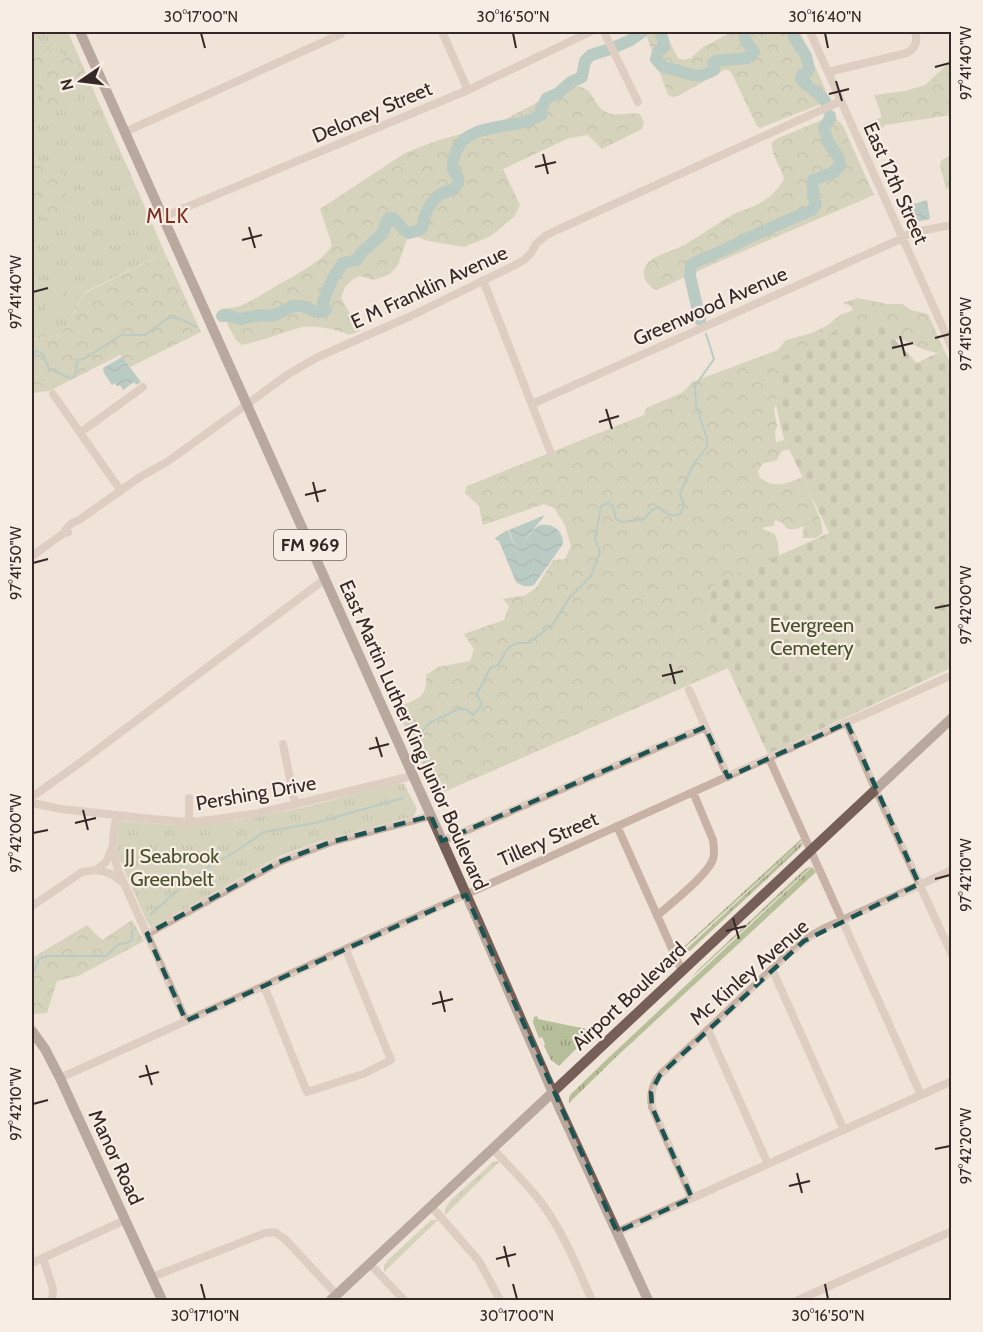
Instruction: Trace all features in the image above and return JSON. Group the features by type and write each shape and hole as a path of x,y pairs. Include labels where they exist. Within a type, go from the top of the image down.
{"main road":[{"name":"East Martin Luther King Junior Boulevard","path":"80,32 648,1300"},
{"name":"Airport Boulevard","path":"334,1298 951,718"},
{"name":"Manor Road","path":"32,1031 45,1049 60,1078 162,1300"}],"street":[{"path":"442,32 468,90"},
{"name":"Deloney Street","path":"163,217 468,90 590,32"},
{"path":"604,32 638,102"},
{"name":"East 12th Street","path":"810,32 951,346"},
{"path":"828,72 910,52 915,46 915,32"},
{"path":"125,132 340,33"},
{"name":"E M Franklin Avenue","path":"32,556 64,533 69,532 79,520 140,477 167,462 290,373 318,357 411,316 524,260 536,244 557,230 841,101"},
{"name":"Greenwood Avenue","path":"532,404 914,232 951,225"},
{"path":"483,280 550,451"},
{"path":"81,432 143,387"},
{"path":"53,394 121,491"},
{"path":"32,797 325,579"},
{"name":"Tillery Street","path":"60,1078 951,675"},
{"path":"689,690 728,777"},
{"path":"847,723 951,955"},
{"path":"442,841 705,727"},
{"path":"283,744 295,804"},
{"path":"769,758 921,1095"},
{"name":"Pershing Drive","path":"32,803 189,822 259,813 412,776"},
{"path":"46,806 42,797 47,786"},
{"path":"657,916 705,872 713,861 715,849 711,834 693,792"},
{"path":"189,798 189,822"},
{"path":"117,815 112,848 118,870 186,1021"},
{"path":"147,934 279,862 331,842 431,816"},
{"path":"617,826 682,972"},
{"path":"96,870 106,862 112,848"},
{"path":"32,906 82,872 96,870 108,872 124,884"},
{"name":"Mc Kinley Avenue","path":"692,1198 655,1114 651,1092 656,1080 798,945 843,920 951,870"},
{"path":"264,986 307,1092 363,1074 391,1059 346,950"},
{"path":"772,969 844,1130"},
{"path":"708,1029 768,1164"},
{"path":"616,1232 951,1081"},
{"path":"492,1148 539,1199 554,1221 592,1300"},
{"path":"431,1206 479,1261 500,1300"},
{"path":"32,1263 125,1220"},
{"path":"798,1300 951,1231"},
{"path":"152,1278 265,1233 275,1232 286,1240 334,1298"},
{"path":"43,1258 53,1289 52,1300"},
{"path":"370,1264 404,1300"}],"highlighted area":[{"path":"847,723 919,884 804,941 660,1075 651,1092 652,1107 692,1198 617,1232 466,895 186,1021 147,934 279,862 331,842 431,816 442,841 705,727 728,777"}],"green space":[{"path":"32,32 68,32 165,253 85,292 61,335 32,339"},
{"path":"32,32 41,42 70,59 82,70 85,77 84,86 75,100 51,108 42,97 36,85 34,72"},
{"path":"645,32 665,32 678,58 684,60 732,32 800,32 829,98 826,102 760,128 729,70 724,70 678,96 672,97 668,95"},
{"path":"951,61 951,115 885,125 871,143 863,125 882,117 874,95 905,91 925,85"},
{"path":"569,86 578,86 589,91 600,108 610,114 640,114 644,122 642,129 602,149 588,135 569,138 503,169 520,205 514,217 491,236 464,247 428,241 415,236 407,239 398,265 390,274 374,280 360,276 345,287 341,298 360,331 349,335 333,329 302,327 242,345 235,339 220,309 238,307 252,300 312,265 332,245 320,209 405,153 436,141 496,124"},
{"path":"829,117 837,119 843,126 874,195 657,290 650,286 645,279 644,271 650,261 687,243 732,215 762,202 777,189 784,179 772,148 772,143 776,139"},
{"path":"951,156 951,188 946,189 940,165 941,161"},
{"path":"32,163 63,174 66,186 66,216 60,224 42,216 32,218"},
{"path":"165,253 201,332 130,367 120,355 49,391 32,393 32,339 61,335 85,293"},
{"path":"54,281 61,282 63,286 63,317 58,320 50,318 43,296 45,287"},
{"path":"858,298 887,304 902,304 911,310 928,314 944,350 937,353 903,340 894,339 881,325 779,381 774,409 777,426 776,442 785,440 790,449 782,451 776,461 763,463 758,471 760,478 776,484 803,477 821,521 823,533 816,538 802,538 804,526 788,529 775,520 774,526 763,529 775,534 779,556 715,584 725,662 728,668 437,795 396,708 419,698 425,689 426,675 438,667 470,661 474,649 464,634 504,620 509,606 503,599 524,596 536,588 553,560 565,559 571,546 565,525 554,508 544,504 483,525 479,506 465,493 467,486 644,415 646,408 682,393 692,382 778,350 786,340 812,333 828,325 840,315 853,310 851,306 843,303"},
{"name":"Evergreen Cemetery","path":"856,322 881,325 917,363 944,350 952,367 951,668 768,754 704,611 715,584 829,533 783,436 776,405 779,381 786,357"},
{"name":"JJ Seabrook Greenbelt","path":"399,783 404,784 417,809 414,816 320,841 280,856 152,927 147,922 118,856 117,837 121,820 185,825 239,820 293,810"},
{"path":"801,839 796,847 678,952"},
{"path":"803,841 802,846 692,949 686,954 681,954"},
{"path":"811,867 691,978 805,869"},
{"path":"812,867 816,872 569,1103 570,1095"},
{"path":"132,920 144,941 78,976 57,981 47,1013 34,1014 32,1012 32,958 87,925 102,940"},
{"path":"537,1016 538,1019 596,1031 559,1066 551,1060 542,1037 539,1038 533,1023 534,1017"},
{"path":"493,1162 499,1162 445,1215 445,1209 451,1200"},
{"path":"431,1220 438,1220 384,1272 384,1266 388,1260"}],"water":[{"path":"927,200 930,219 911,223 904,207"},
{"path":"122,357 141,382 136,385 134,382 123,390 120,385 117,386 115,383 112,385 103,368"},
{"path":"545,515 524,541 538,526 548,525 555,527 559,532 563,544 534,585 523,585 516,582 499,541 495,538 508,530 517,551 509,530"}],"waterway":[{"path":"617,46 642,32"},
{"path":"660,32 664,47 658,52 656,59 666,68 695,76 714,70 715,61 747,58 754,52 746,40 746,32"},
{"path":"793,32 806,56 809,69 801,79 825,101"},
{"path":"222,316 227,315 240,319 261,315 272,316 293,306 302,306 317,312 326,310 324,299 333,278 343,263 357,260 361,253 383,233 389,218 393,218 409,233 423,227 427,210 434,200 457,185 458,180 453,169 454,159 459,146 466,138 482,130 525,122 542,114 541,109 547,98 582,77 585,61 591,55 607,50"},
{"path":"700,320 690,276 691,265 812,210 816,204 813,197 813,180 834,172 840,165 839,158 828,142 824,128 830,116"},
{"path":"32,357 36,351 42,353 49,369 70,378 75,377 77,360 84,359 121,335 145,335 168,318 186,321 196,327"},
{"path":"429,774 416,743 417,738 429,723 459,709 466,709 473,715 482,705 477,694 490,668 498,665 509,647 517,643 529,643 553,624 570,597 591,576 600,552 595,539 601,506 608,503 613,506 616,519 623,522 644,519 652,510 659,507 669,514 680,514 684,506 680,493 695,462 707,447 707,438 696,406 695,386 714,359 706,334"},
{"path":"151,914 194,876 264,832 315,823 403,798"},
{"path":"32,975 39,959 47,956 106,956 119,944 132,940 132,931 135,928"}],"district":[{"name":"MLK","path":"168,215"}]}
